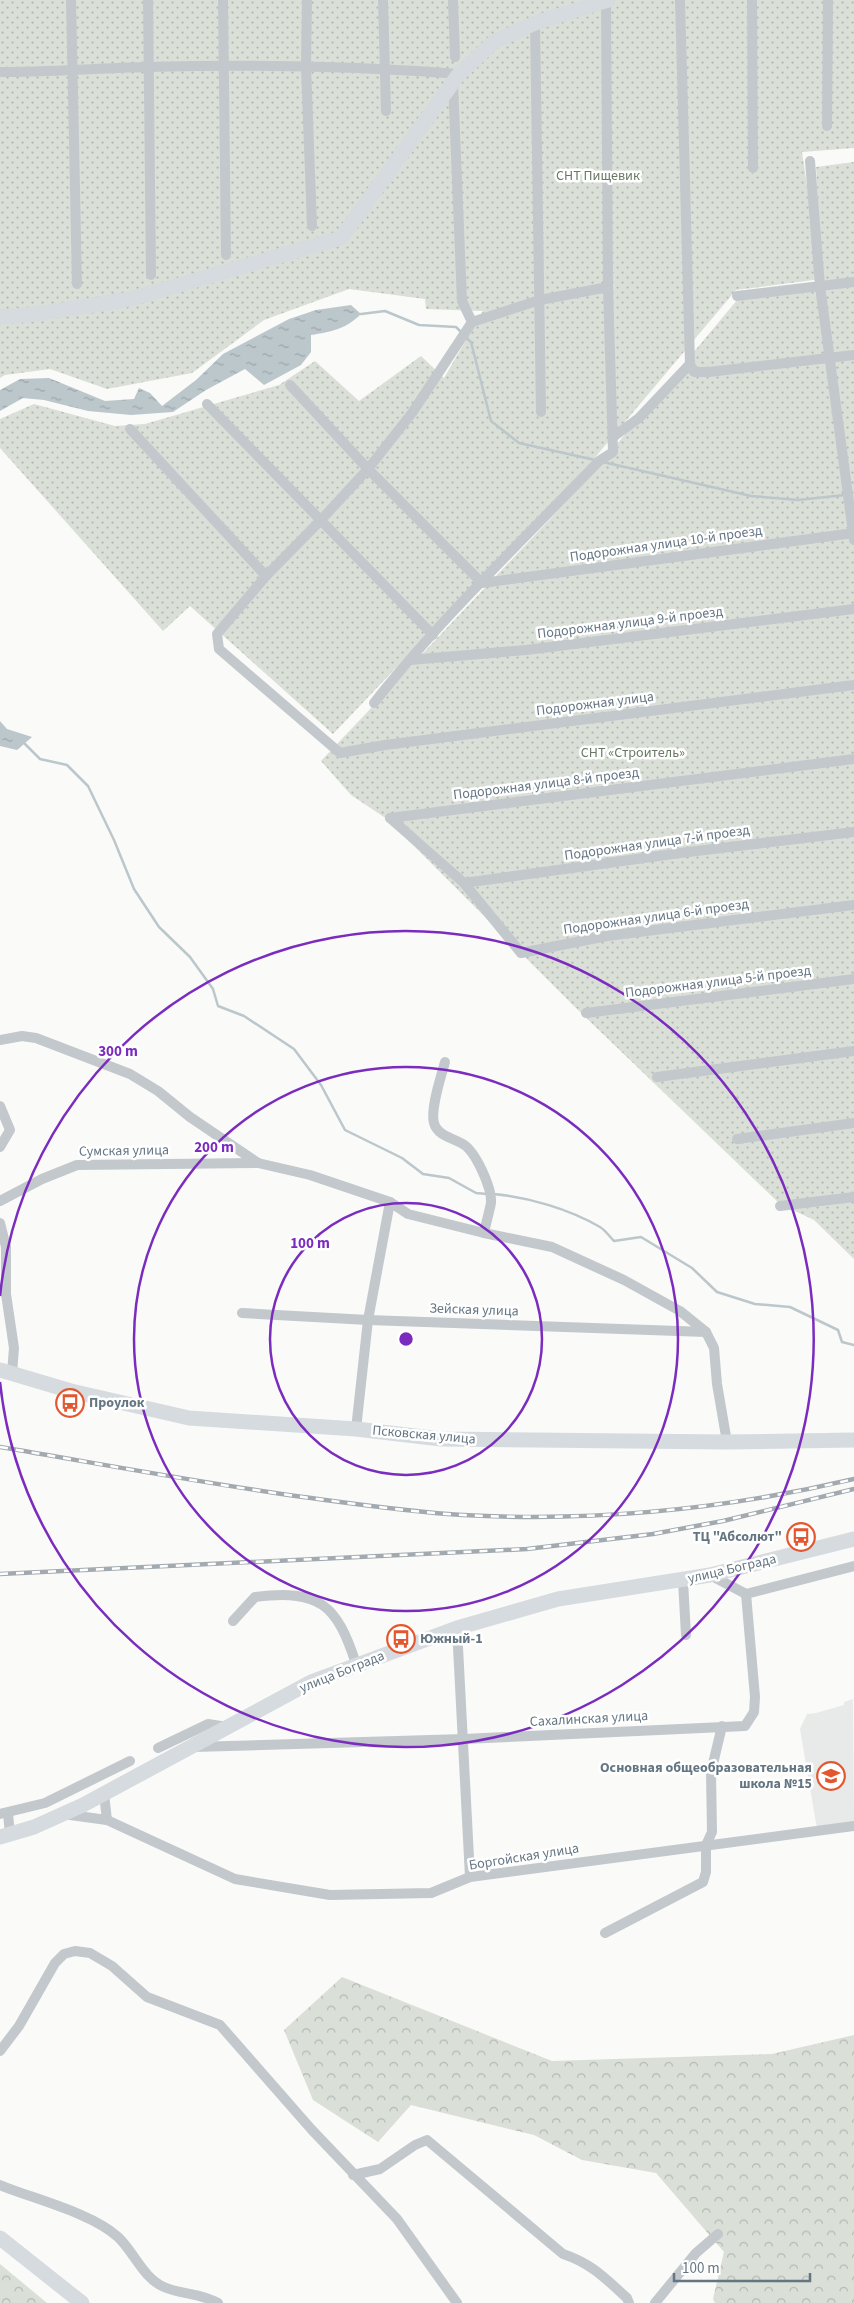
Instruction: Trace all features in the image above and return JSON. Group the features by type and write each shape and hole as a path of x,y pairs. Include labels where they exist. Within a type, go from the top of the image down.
{"street":[{"path":"71,0 77,284"},
{"path":"148,0 147,67 151,275"},
{"path":"223,0 226,255"},
{"path":"307,0 306,66 312,226"},
{"path":"383,0 386,110"},
{"path":"453,0 455,57"},
{"path":"0,317 37,314 131,299 341,238 456,78 494,42 535,23 607,0 608,287 613,452 599,461 482,583 410,660 374,704"},
{"path":"680,0 690,364 694,372 709,372 854,355"},
{"path":"752,0 754,168"},
{"path":"827,126 828,0"},
{"path":"535,23 541,412"},
{"path":"0,72 72,72 147,67 306,66 384,68 456,78"},
{"path":"456,78 462,300 472,322"},
{"path":"810,161 820,286 854,535"},
{"path":"737,296 854,282"},
{"path":"130,429 266,576 368,468 412,414 472,322 540,300 608,287"},
{"path":"613,437 639,418 690,364"},
{"path":"290,384 368,468 482,583"},
{"path":"207,404 433,635"},
{"name":"Подорожная улица 10-й проезд","path":"482,583 854,535"},
{"name":"Подорожная улица","path":"266,576 217,634 219,649 340,753 854,685"},
{"name":"Подорожная улица 9-й проезд","path":"410,660 526,650 854,609"},
{"name":"Подорожная улица 8-й проезд","path":"464,883 390,818 854,759"},
{"name":"Подорожная улица 7-й проезд","path":"464,883 854,832"},
{"name":"Подорожная улица 6-й проезд","path":"464,883 521,953 607,936 854,905"},
{"name":"Подорожная улица 5-й проезд","path":"586,1012 854,979"},
{"path":"0,1040 22,1036 36,1038 130,1074 158,1091 190,1117 258,1164 310,1175 390,1202 408,1214 484,1233 552,1247 624,1280 680,1311 706,1332 714,1348 717,1384 727,1442"},
{"path":"657,1077 854,1051"},
{"path":"445,1062 435,1107 434,1123 440,1132 464,1143 470,1150 488,1183 491,1202 484,1233"},
{"path":"0,1106 10,1130 0,1147"},
{"path":"737,1139 854,1123"},
{"name":"Сумская улица","path":"0,1200 42,1179 77,1165 258,1164"},
{"path":"780,1206 854,1197"},
{"path":"356,1429 368,1320 390,1202"},
{"path":"0,1223 6,1247 6,1294 14,1348 6,1372"},
{"name":"Зейская улица","path":"242,1313 368,1320 706,1332"},
{"name":"Псковская улица","path":"6,1372 71,1391 189,1418 356,1429 450,1439 727,1442 854,1440"},
{"name":"улица Бограда","path":"5,1836 63,1814 104,1794 311,1682 457,1628 558,1599 710,1576 854,1539"},
{"path":"710,1576 746,1594 854,1566"},
{"path":"683,1581 686,1635"},
{"path":"233,1621 255,1597 294,1594 313,1599 336,1617 348,1640 356,1664"},
{"name":"Сахалинская улица","path":"188,1748 464,1739 745,1726 754,1712 755,1697 746,1594"},
{"path":"457,1628 470,1877"},
{"path":"158,1748 208,1724 227,1727"},
{"path":"606,1933 702,1882 706,1872 706,1845 712,1832 712,1772 722,1726"},
{"path":"5,1836 4,1814 45,1802 130,1761"},
{"path":"104,1794 107,1820"},
{"name":"Боргойская улица","path":"63,1814 107,1820 236,1879 330,1896 431,1893 470,1877 854,1826"},
{"path":"0,2051 19,2026 55,1963 64,1954 75,1950 90,1953 112,1966 147,1997 220,2025 353,2175 397,2219 457,2303"},
{"path":"353,2175 380,2168 415,2145 427,2140 563,2254 581,2260 599,2272 627,2298 629,2303"},
{"path":"0,2185 94,2221 118,2237 147,2274 163,2287 205,2296 218,2303"},
{"path":"655,2303 696,2253 718,2234"},
{"path":"0,2238 82,2303"}],"shaded area":[{"name":"Основная общеобразовательная школа №15","path":"853,1699 854,1823 817,1829 800,1729 807,1714 844,1705 844,1702"}],"green space":[{"name":"СНТ Пищевик","path":"0,0 854,0 854,148 802,152 821,279 736,290 587,467 333,734 190,606 163,631 0,448 0,419 34,404 115,426 145,424 279,385 315,361 359,401 421,356 444,378 483,311 426,309 425,299 349,289 264,320 192,373 107,389 50,369 5,375 0,378"},
{"name":"СНТ «Строитель»","path":"854,162 854,1259 814,1220 780,1204 578,1010 387,819 351,795 321,761 586,481 738,299 823,286 816,167"},
{"path":"342,1977 552,2061 772,2054 854,2035 854,2303 715,2303 713,2299 724,2252 656,2173 582,2160 534,2135 411,2105 378,2142 313,2100 284,2030"},
{"path":"0,2264 47,2303 0,2303"}],"water":[{"path":"351,305 361,314 350,323 338,329 311,335 311,352 301,365 264,385 245,369 206,390 173,412 131,415 88,411 44,400 23,398 0,411 0,390 20,379 49,378 105,401 134,399 139,388 150,393 162,406 196,380 223,354 289,319 316,310"},
{"path":"0,721 7,729 32,737 17,750 0,746"}],"waterway":[{"path":"361,314 385,311 419,325 456,327 462,333"},
{"path":"465,337 471,342 491,421 519,443 595,460"},
{"path":"603,462 751,496 798,500 845,495"},
{"path":"24,743 40,759 67,765 88,786 114,840 134,889 159,927 190,957 213,989 218,1006 244,1016 294,1049 321,1085 345,1130 402,1158 423,1174 449,1178 476,1193 487,1194"},
{"path":"493,1194 534,1201 562,1209 600,1227 614,1241 641,1237 692,1268 717,1292 755,1304 790,1307 838,1330 842,1342 854,1345"}],"railway":[{"path":"0,1447 265,1492 383,1508 512,1517 561,1517 660,1511 758,1498 854,1479"},
{"path":"0,1574 527,1549 653,1534 723,1521 854,1489"}],"place":[{"name":"Проулок","path":"70,1403"},
{"name":"ТЦ \"Абсолют\"","path":"801,1537"},
{"name":"Южный-1","path":"401,1639"},
{"name":"Основная общеобразовательная школа №15","path":"831,1776"}]}
